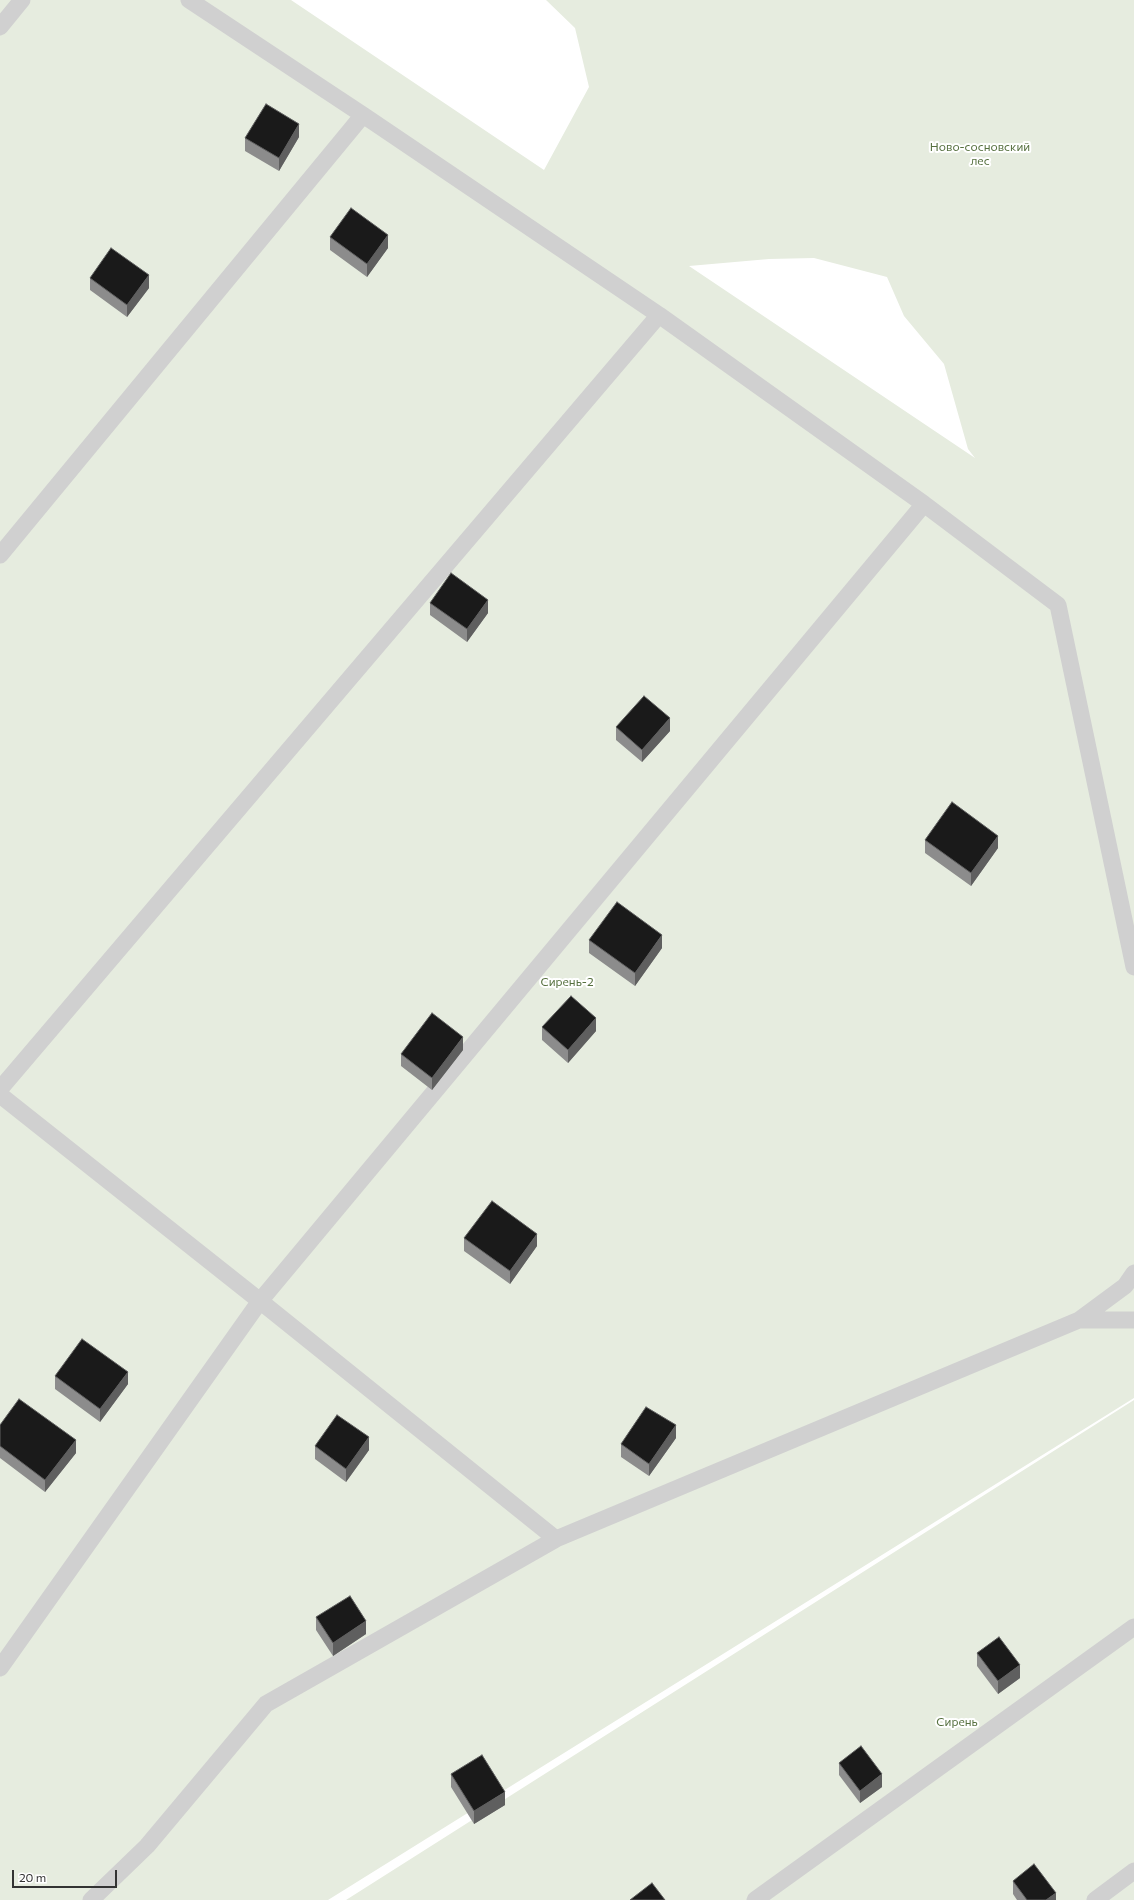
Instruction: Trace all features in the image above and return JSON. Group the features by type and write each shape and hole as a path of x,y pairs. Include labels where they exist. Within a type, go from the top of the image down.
{"lane":[{"path":"0,27 22,0"},
{"path":"189,0 363,114 659,315 924,504 1058,605 1134,968"},
{"path":"0,555 363,114"},
{"path":"0,1088 659,315"},
{"path":"0,1668 260,1301 924,504"},
{"path":"0,1095 260,1301 556,1539"},
{"path":"91,1900 147,1846 266,1704 556,1539 1079,1320 1125,1286 1134,1274"},
{"path":"1079,1320 1134,1320"},
{"path":"755,1900 1134,1627"},
{"path":"1095,1900 1134,1872"}],"green space":[{"name":"Сирень-2","path":"0,0 291,0 544,170 589,87 575,28 546,0 1134,0 1134,1398 328,1900 0,1900","holes":["814,258 887,277 904,316 944,364 968,449 975,458 689,266 769,259"]},
{"name":"Сирень","path":"1134,1400 1134,1900 346,1900"}],"building":[{"path":"266,104 299,124 279,158 245,138"},
{"path":"351,208 388,235 367,264 330,237"},
{"path":"111,248 149,275 127,305 90,278"},
{"path":"451,573 488,600 467,629 430,603"},
{"path":"644,696 670,718 642,750 616,727"},
{"path":"952,802 998,836 971,873 925,840"},
{"path":"617,902 662,935 635,973 589,940"},
{"path":"571,996 596,1018 568,1050 542,1027"},
{"path":"432,1013 463,1037 432,1078 401,1054"},
{"path":"492,1201 537,1234 510,1271 464,1238"},
{"path":"82,1339 128,1372 100,1409 55,1376"},
{"path":"19,1399 76,1440 45,1480 0,1446 0,1425"},
{"path":"646,1407 676,1425 649,1464 621,1444"},
{"path":"337,1415 369,1437 346,1469 315,1446"},
{"path":"350,1596 366,1621 333,1643 316,1617"},
{"path":"999,1637 1020,1665 998,1681 977,1653"},
{"path":"861,1746 882,1774 860,1791 839,1763"},
{"path":"482,1755 505,1792 474,1811 451,1774"},
{"path":"1034,1864 1056,1893 1046,1900 1027,1900 1013,1881"},
{"path":"652,1883 665,1900 630,1900"}],"park label":[{"name":"Ново-сосновский лес","path":"980,154"}]}
